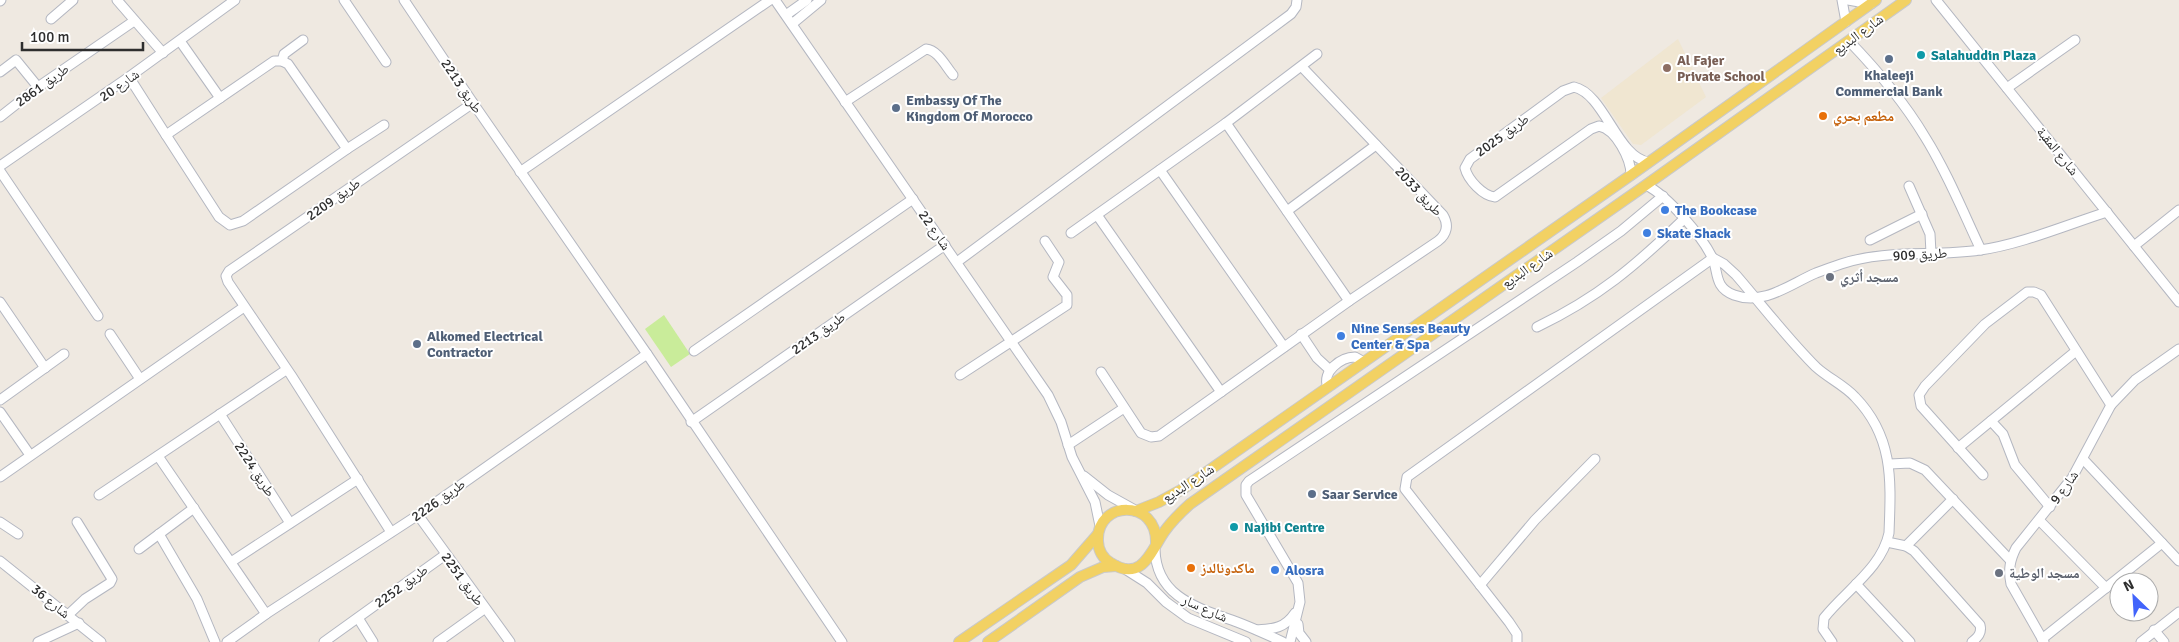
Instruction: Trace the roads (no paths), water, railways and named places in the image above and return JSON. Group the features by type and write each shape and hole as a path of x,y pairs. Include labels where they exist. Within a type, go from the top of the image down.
{"main road":[{"name":"شارع البديع","path":"1156,546 1171,523 1190,504 1646,185 1906,0"},
{"name":"شارع البديع","path":"1136,510 1160,502 1181,490 1650,162 1873,2"},
{"path":"959,642 1071,564 1107,518 1115,512 1125,509 1136,510 1150,520 1154,527 1156,546 1150,558 1143,564 1134,568 1103,567 1080,577 988,642"},
{"path":"1099,530 1098,544 1101,554 1107,561 1120,568"}],"street":[{"path":"51,19 74,0"},
{"path":"117,0 163,53"},
{"name":"شارع 20","path":"0,166 180,41 235,0"},
{"path":"344,0 386,62"},
{"name":"طريق 2213","path":"404,0 472,103 647,354 691,422 842,642"},
{"path":"520,172 770,0"},
{"name":"شارع 22","path":"775,0 1052,402 1078,470 1095,502 1099,530"},
{"path":"786,15 807,0"},
{"path":"792,24 821,0"},
{"path":"957,262 1291,14 1296,7 1297,0"},
{"path":"1842,0 1846,22"},
{"path":"1848,0 1873,2"},
{"name":"شارع المقبة","path":"1936,0 2179,302"},
{"name":"طريق 2861","path":"0,116 38,87 134,21"},
{"path":"282,61 284,54 303,40"},
{"path":"2008,88 2075,40"},
{"path":"180,41 220,98"},
{"path":"1849,41 1902,103 1926,138 1946,175 1980,250"},
{"path":"845,102 926,49 930,49 937,55 953,75"},
{"path":"1072,233 1226,123 1317,54"},
{"path":"0,72 16,60 38,87"},
{"path":"166,134 271,63 282,61 290,67 347,149"},
{"name":"طريق 2033","path":"1101,372 1141,433 1147,437 1155,437 1442,238 1447,229 1442,215 1302,67"},
{"path":"129,77 218,217 230,225 243,221 384,125"},
{"name":"طريق 2025","path":"1591,129 1498,196 1492,197 1486,194 1466,172 1466,165 1470,159 1566,89 1574,87 1581,90 1599,109 1632,154 1640,160 1650,162"},
{"name":"طريق 2209","path":"391,532 244,307 226,276 229,271 472,103"},
{"path":"1591,129 1595,124 1599,109"},
{"path":"1226,123 1349,301"},
{"path":"1591,129 1602,127 1610,132 1628,157 1631,175"},
{"path":"1287,211 1376,145"},
{"path":"1160,170 1284,347"},
{"path":"0,171 98,316"},
{"path":"1646,185 1662,196 1684,219 1713,258 1730,268 1817,368 1854,395 1864,407 1879,433 1890,464 1890,524 1887,542 1878,558 1824,618 1824,630 1832,642"},
{"path":"1909,186 1930,234 1931,253"},
{"path":"1306,642 1297,629 1300,595 1298,583 1246,495 1246,485 1249,481 1578,262 1621,231 1662,196"},
{"path":"694,351 913,200"},
{"path":"2134,246 2179,210"},
{"name":"طريق 909","path":"1713,258 1715,273 1726,290 1735,295 1754,297 1771,295 1815,274 1872,256 1980,250 2107,212"},
{"path":"1870,240 1922,214"},
{"path":"1097,215 1221,392"},
{"path":"1537,327 1587,300 1611,284 1634,267 1684,219"},
{"path":"960,375 1063,308 1068,302 1066,295 1053,277 1059,262 1045,241"},
{"name":"طريق 2213","path":"691,422 945,245"},
{"path":"1517,642 1517,634 1405,489 1407,477 1713,258"},
{"path":"1983,475 1921,406 1919,396 1924,386 2002,310 2027,292 2034,292 2041,296 2110,405"},
{"path":"0,302 45,368"},
{"path":"0,477 244,307"},
{"path":"110,334 140,379"},
{"path":"1301,334 1317,358 1330,370"},
{"name":"شارع 9","path":"2010,560 2016,548 2072,478 2110,405 2135,380 2179,349"},
{"path":"1958,448 2076,351"},
{"path":"0,400 64,354"},
{"name":"طريق 2226","path":"227,642 238,639 266,614 418,515 647,354"},
{"path":"1328,387 1326,378 1330,370 1352,356 1364,362"},
{"path":"100,495 286,370"},
{"path":"1068,445 1124,408"},
{"path":"0,412 30,455"},
{"name":"طريق 2224","path":"220,414 290,523"},
{"path":"1991,421 2003,434 2015,465 2050,507"},
{"path":"158,456 266,614"},
{"path":"1480,586 1535,520 1595,460"},
{"path":"2083,460 2179,561"},
{"path":"1890,464 1902,463 1918,466 1925,470 2010,560 2009,575 2011,584 2043,641 2162,543"},
{"name":"شارع 22","path":"1078,470 1108,495 1136,510"},
{"path":"231,562 358,479"},
{"path":"1906,546 1953,499"},
{"path":"139,549 194,508"},
{"name":"طريق 2251","path":"418,515 484,609 510,642"},
{"path":"2039,520 2106,588"},
{"path":"0,522 18,534"},
{"path":"68,615 78,604 110,583 112,579 77,522"},
{"path":"159,534 196,599 214,642"},
{"path":"1887,542 1906,546 1914,551 1980,625 1979,635 1972,642"},
{"name":"شارع سار","path":"1156,546 1155,561 1159,572 1173,593 1196,606 1283,642"},
{"name":"طريق 2252","path":"324,642 445,555"},
{"name":"شارع 36","path":"0,561 101,642"},
{"name":"شارع سار","path":"1120,568 1147,583 1166,602 1188,618 1246,642"},
{"path":"1856,584 1910,642"},
{"path":"438,642 484,609"},
{"path":"1255,630 1271,630 1282,626 1291,619 1298,609"},
{"path":"1290,642 1298,609"},
{"path":"2141,642 2179,612"},
{"path":"358,618 373,642"},
{"path":"38,642 79,623"},
{"path":"2154,630 2164,642"}],"place":[{"name":"Salahuddin Plaza","path":"1921,55"},
{"name":"Khaleeji Commercial Bank","path":"1889,59"},
{"name":"Al Fajer Private School","path":"1667,68"},
{"name":"Embassy Of The Kingdom Of Morocco","path":"896,108"},
{"name":"مطعم بحري","path":"1823,116"},
{"name":"The Bookcase","path":"1665,210"},
{"name":"Skate Shack","path":"1647,233"},
{"name":"مسجد أثري","path":"1830,277"},
{"name":"Nine Senses Beauty Center & Spa","path":"1341,336"},
{"name":"Alkomed Electrical Contractor","path":"417,344"},
{"name":"Saar Service","path":"1312,494"},
{"name":"Najibi Centre","path":"1234,527"},
{"name":"ماكدونالدز","path":"1191,568"},
{"name":"Alosra","path":"1275,570"},
{"name":"مسجد الوطية","path":"1999,573"}]}
